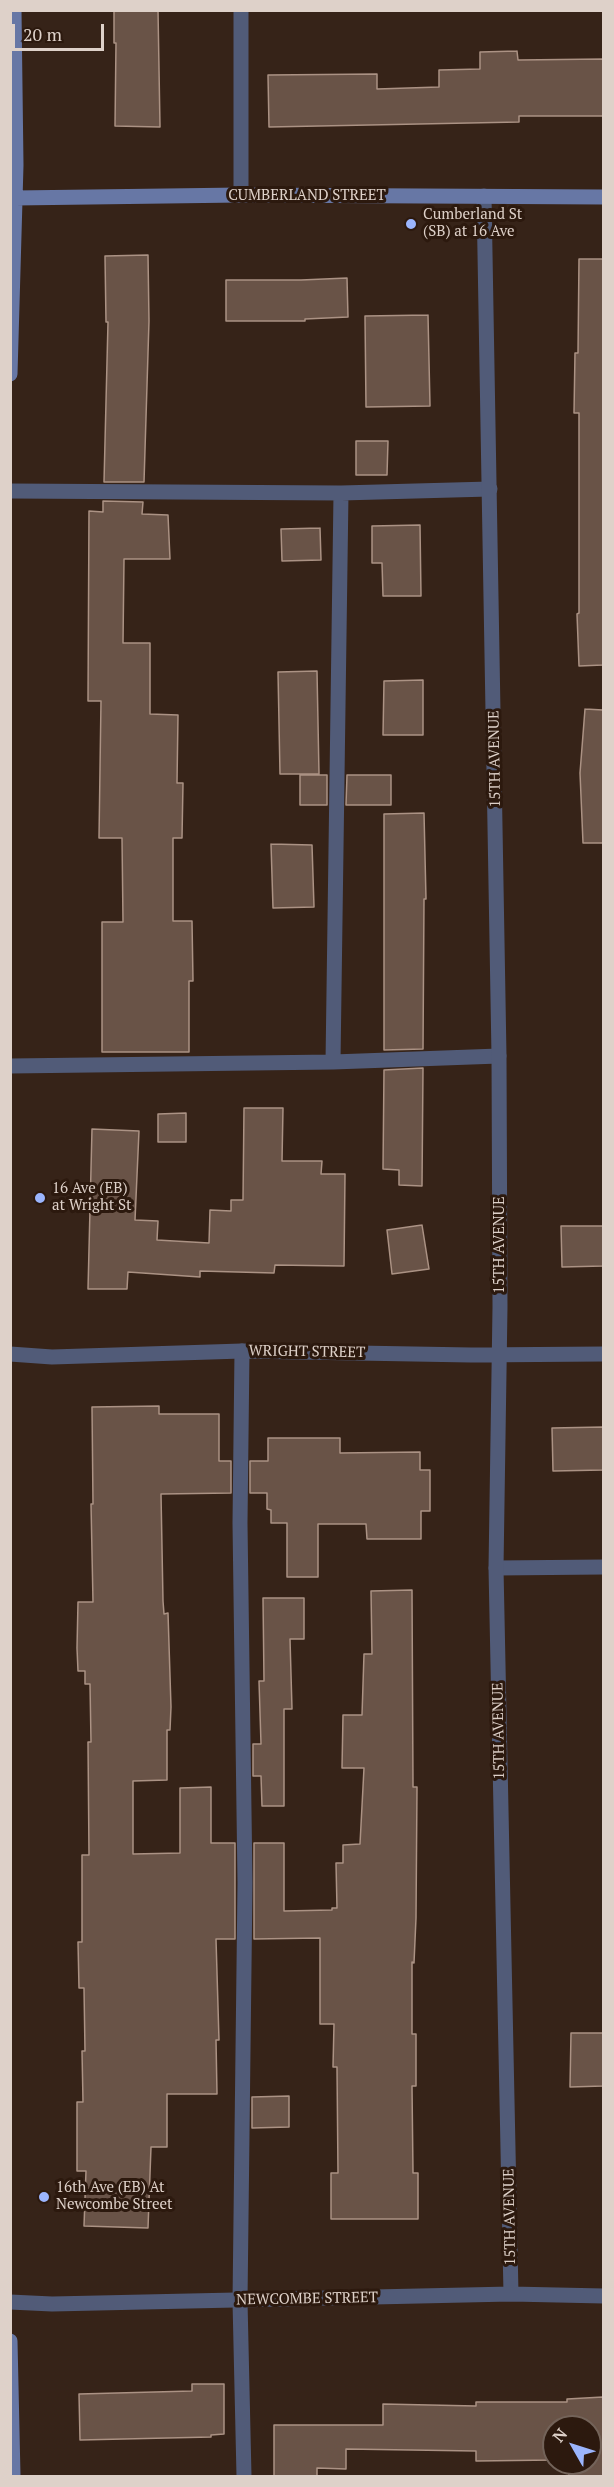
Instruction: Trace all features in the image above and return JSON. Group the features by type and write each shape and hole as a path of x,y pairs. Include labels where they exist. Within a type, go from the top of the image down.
{"street":[{"path":"10,374 14,10"},
{"path":"241,10 242,195"},
{"name":"CUMBERLAND STREET","path":"13,198 242,195 603,197"},
{"name":"15TH AVENUE","path":"484,196 499,1056 500,1353 496,1568 511,2294"},
{"path":"10,490 341,493 490,489"},
{"path":"333,1062 341,493"},
{"path":"10,1066 333,1062 499,1056"},
{"path":"242,1351 240,1523 245,1882 240,2301 244,2476"},
{"name":"WRIGHT STREET","path":"10,1354 52,1357 242,1351 471,1355 603,1354"},
{"path":"496,1568 603,1567"},
{"name":"NEWCOMBE STREET","path":"10,2302 52,2304 240,2301 511,2294 603,2296"},
{"path":"10,2341 13,2476"}],"building":[{"path":"114,10 158,10 160,127 115,126"},
{"path":"517,51 518,60 603,59 603,116 519,116 519,122 269,127 268,75 377,74 377,89 439,87 439,70 480,69 480,52"},
{"path":"148,255 149,321 144,482 104,482 108,322 106,322 105,256"},
{"path":"579,259 603,259 603,665 579,666 577,614 579,613 579,413 574,413 575,353 578,353"},
{"path":"347,278 348,317 305,319 305,321 226,321 226,280"},
{"path":"428,315 430,406 366,407 365,316"},
{"path":"356,441 388,441 387,475 356,475"},
{"path":"103,501 143,502 142,514 168,515 170,559 124,559 123,643 150,643 150,714 178,715 177,783 183,783 182,838 173,838 173,921 192,921 193,981 189,981 189,1052 102,1052 102,922 123,922 122,838 99,838 101,701 88,701 89,511 103,512"},
{"path":"420,525 421,596 383,596 382,563 372,563 372,526"},
{"path":"320,528 321,560 282,561 281,529"},
{"path":"317,671 319,774 280,774 278,672"},
{"path":"423,680 423,735 383,735 384,681"},
{"path":"585,709 603,710 603,843 583,843 580,773"},
{"path":"300,775 327,775 327,805 300,805"},
{"path":"347,775 391,775 391,805 346,805"},
{"path":"424,813 426,899 424,899 423,1049 384,1050 384,814"},
{"path":"271,844 312,845 314,907 273,908"},
{"path":"423,1068 422,1186 399,1185 399,1170 383,1169 384,1070"},
{"path":"244,1108 283,1108 282,1161 322,1161 321,1174 345,1174 344,1266 275,1265 274,1273 200,1271 200,1277 128,1272 127,1289 88,1289 92,1129 139,1131 135,1220 158,1221 157,1240 209,1243 210,1210 231,1211 231,1200 243,1200"},
{"path":"186,1113 186,1142 158,1142 158,1114"},
{"path":"422,1225 429,1269 392,1274 387,1230"},
{"path":"561,1226 603,1226 603,1266 562,1267"},
{"path":"159,1406 159,1414 219,1414 219,1461 231,1461 231,1493 161,1494 163,1601 164,1614 168,1613 171,1707 170,1730 167,1730 167,1780 133,1781 133,1854 180,1853 180,1788 211,1787 211,1843 235,1843 235,1939 216,1939 219,2040 216,2040 217,2094 167,2094 167,2147 151,2147 148,2228 84,2226 86,2171 77,2171 77,2102 83,2102 82,2051 85,2051 84,1988 79,1988 78,1942 82,1942 82,1855 89,1855 88,1742 91,1742 90,1684 85,1684 85,1671 78,1671 77,1648 78,1602 93,1602 92,1407"},
{"path":"603,1427 603,1470 553,1471 552,1428"},
{"path":"268,1438 340,1438 340,1453 420,1452 420,1470 430,1470 430,1511 421,1511 421,1539 367,1539 366,1524 318,1524 318,1577 287,1577 287,1523 271,1523 271,1510 267,1509 267,1493 250,1493 250,1461 268,1461"},
{"path":"412,1590 413,1787 417,1787 416,1918 414,1963 412,1962 412,2034 416,2034 416,2086 412,2086 413,2173 418,2173 418,2219 331,2219 331,2173 338,2173 337,2067 333,2067 334,2024 320,2024 320,1938 254,1939 254,1843 284,1843 284,1911 337,1908 336,1863 343,1863 343,1845 360,1844 364,1768 342,1768 343,1715 362,1715 364,1654 372,1654 371,1591"},
{"path":"263,1598 304,1598 304,1639 290,1639 292,1709 284,1709 284,1806 262,1806 261,1776 253,1776 253,1744 261,1744 259,1681 264,1681"},
{"path":"571,2033 603,2033 603,2086 570,2087"},
{"path":"289,2096 289,2127 252,2128 252,2097"},
{"path":"192,2384 224,2384 224,2434 211,2435 211,2437 80,2440 79,2394 192,2391"},
{"path":"603,2397 603,2476 569,2475 602,2475 602,2415 542,2415 542,2460 476,2461 476,2451 346,2449 346,2469 317,2468 317,2476 274,2476 274,2425 383,2425 383,2404 476,2406 476,2402 567,2402 567,2399"}],"place":[{"name":"Cumberland St (SB) at 16 Ave","path":"411,224"},
{"name":"16 Ave (EB) at Wright St","path":"40,1198"},
{"name":"16th Ave (EB) At Newcombe Street","path":"44,2197"}]}
